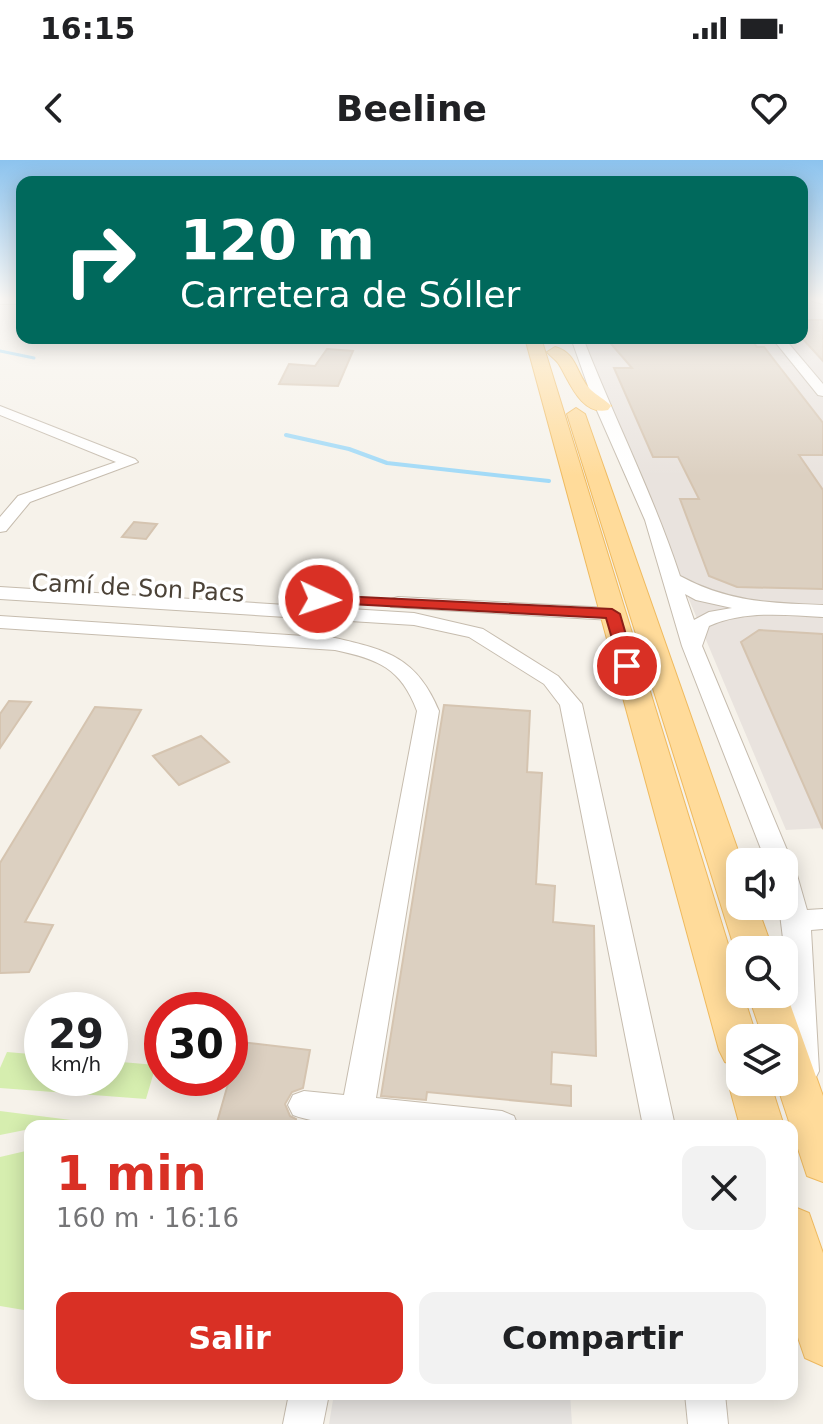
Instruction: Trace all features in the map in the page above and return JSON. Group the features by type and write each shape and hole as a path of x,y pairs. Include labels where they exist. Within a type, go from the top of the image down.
{"main road":[{"path":"559,358 612,614 732,1024"},
{"path":"562,358 749,936"},
{"path":"564,358 582,392 602,406"},
{"path":"580,358 587,363"},
{"path":"798,1084 823,1161"},
{"path":"753,1096 760,1120"},
{"path":"798,1250 823,1340"}],"street":[{"path":"795,358 823,392"},
{"path":"587,363 602,406 653,520 692,646 773,848"},
{"path":"0,410 130,462 24,499 0,498"},
{"path":"0,527 24,499"},
{"path":"671,579 703,596 762,608 823,611"},
{"name":"Camí de Son Pacs","path":"0,580 612,614"},
{"path":"0,593 414,619 476,633 551,680 571,704 658,1120"},
{"path":"692,646 701,623 716,616 762,608"},
{"path":"0,622 335,644 369,651 394,662 420,686 428,711 357,1112"},
{"path":"804,1102 802,1009 808,920"},
{"path":"304,1105 440,1120"},
{"path":"303,1424 308,1400"},
{"path":"706,1400 708,1424"}],"shaded area":[{"path":"587,358 823,358 823,828 786,830"},
{"path":"333,1400 570,1400 572,1424 329,1424"}],"green space":[{"path":"7,1052 24,1053 24,1090 0,1088 0,1068"},
{"path":"128,1063 144,1064 146,1099 106,1096 128,1096"},
{"path":"0,1111 71,1120 24,1120 24,1130 0,1135"},
{"path":"24,1151 24,1310 0,1306 0,1157"}],"building":[{"path":"321,358 350,358 338,386 279,384 289,364 315,366"},
{"path":"623,358 773,358 823,423 823,455 799,455 823,490 823,589 737,587 709,576 680,499 699,499 678,457 653,457 614,368 632,368"},
{"path":"134,522 157,524 146,539 122,537"},
{"path":"759,630 823,634 823,829 741,642"},
{"path":"9,701 31,702 0,748 0,714"},
{"path":"444,705 530,711 527,772 542,773 536,884 555,886 553,922 594,926 596,1056 552,1052 551,1084 571,1086 571,1106 427,1092 426,1100 381,1096"},
{"path":"95,707 141,710 25,922 53,925 29,972 0,973 0,863"},
{"path":"201,736 229,762 179,785 153,756"},
{"path":"248,1043 310,1050 303,1088 292,1092 285,1104 290,1116 296,1120 218,1120 225,1096 248,1096"}],"waterway":[{"path":"286,435 349,449 387,463 549,481"}],"route":[{"path":"319,599 612,614 627,666"}]}
